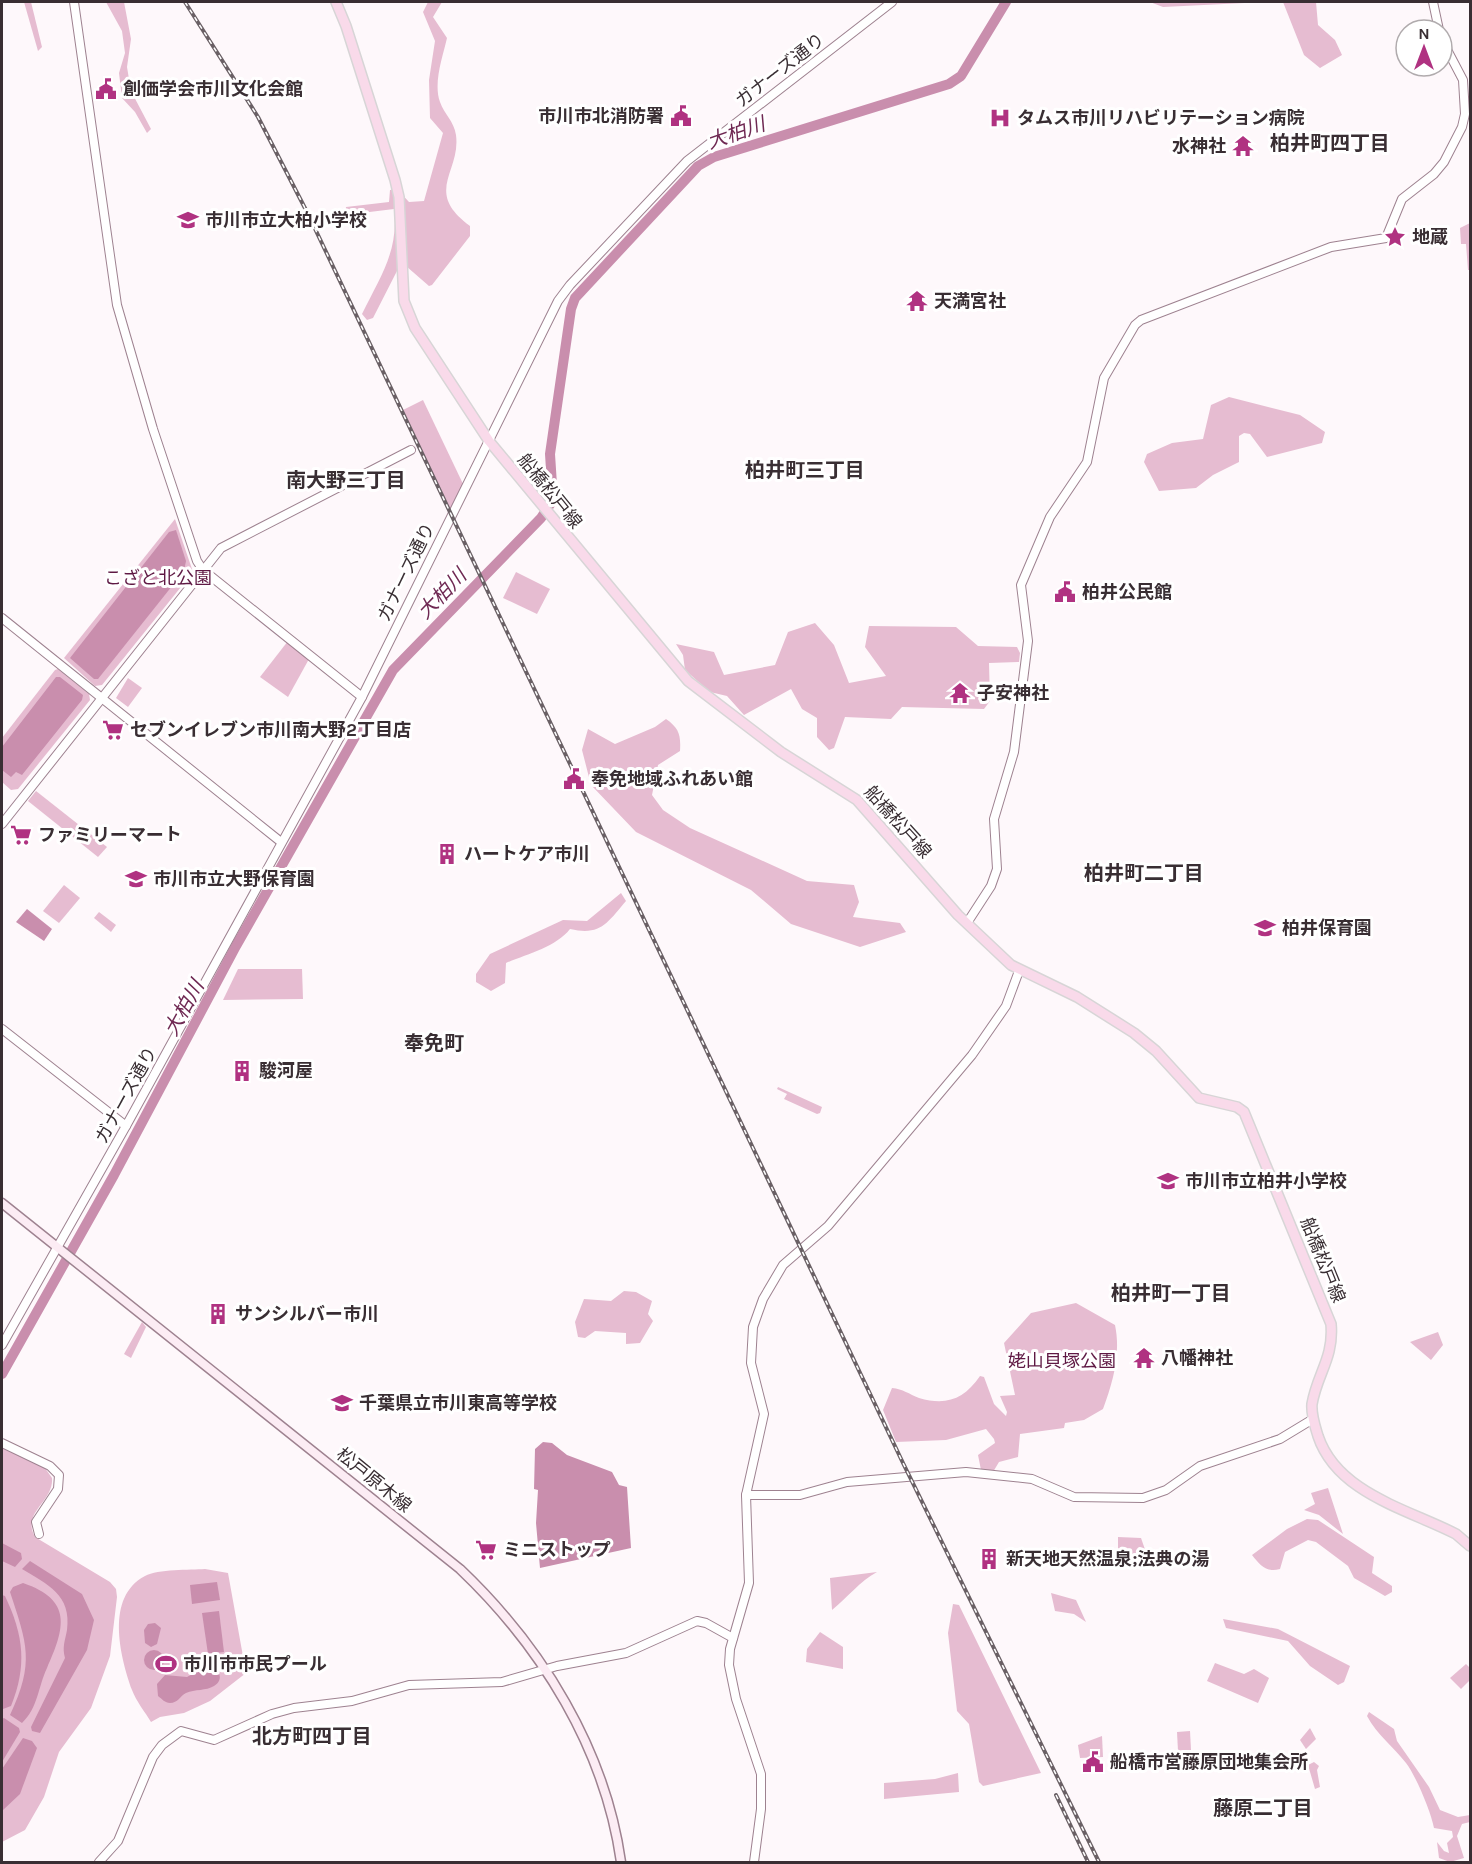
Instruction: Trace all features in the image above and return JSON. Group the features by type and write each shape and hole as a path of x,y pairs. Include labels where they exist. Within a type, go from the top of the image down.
{"main road":[{"name":"船橋松戸線","path":"336,2 346,26 398,189 402,282 409,318 489,441 688,681 781,752 857,800 967,923 1019,971 1077,997 1134,1033 1155,1051 1199,1098 1237,1107 1244,1112 1330,1324 1330,1354 1314,1398 1312,1419 1323,1450 1349,1481 1456,1534 1470,1546"},
{"name":"松戸原木線","path":"2,1203 460,1569 504,1614 545,1669 573,1717 596,1766 621,1863"}],"street":[{"path":"74,2 117,305 153,429 197,561 202,570 362,697"},
{"name":"ガナーズ通り","path":"2,1345 60,1250 362,697 551,313 570,285 687,161 892,2"},
{"path":"1433,2 1436,18"},
{"path":"967,923 991,886 997,869 994,819 1014,752 1028,640 1021,585 1050,517 1087,462 1100,392 1108,368 1135,324 1142,320 1331,247 1386,238 1402,199 1434,174 1453,147 1465,114 1467,78 1454,58"},
{"path":"2,824 202,570 227,544 411,450"},
{"path":"2,618 281,842"},
{"path":"754,1863 761,1809 761,1774 729,1675 733,1638 749,1583 746,1495 764,1414 751,1363 751,1336 759,1308 770,1284 783,1265 832,1221 972,1055 1006,1006 1019,971"},
{"path":"2,1029 126,1126"},
{"path":"746,1495 800,1495 846,1482 966,1472 1032,1479 1074,1497 1143,1498 1166,1490 1200,1466 1274,1442 1312,1419"},
{"path":"2,1443 50,1466 59,1475 57,1489 36,1522 39,1534"},
{"path":"99,1863 118,1841 153,1756 162,1745 181,1731 214,1740 272,1714 294,1708 352,1701 409,1685 502,1682 545,1669 626,1653 697,1622 706,1623 733,1638"}],"green space":[{"path":"24,2 31,2 42,47 38,51"},
{"path":"106,2 124,2 131,39 127,67 131,91 151,129 147,133 135,112 122,98 119,73 125,53 122,31"},
{"path":"428,2 442,2 433,17 447,38 439,70 438,95 455,130 456,148 446,192 456,214 470,226 470,236 432,285 429,286 406,266 398,269 373,318 367,320 362,314 391,251 395,224 394,209 345,215 346,207 389,202 390,190 397,189 409,202 424,201 443,133 430,118 429,80 435,41 423,12"},
{"path":"1150,2 1265,2 1163,7"},
{"path":"1283,2 1316,2 1318,25 1335,40 1342,55 1320,68 1304,55"},
{"path":"1470,223 1470,270 1468,270 1466,244 1461,244 1460,228"},
{"path":"1229,397 1300,415 1325,432 1322,443 1267,457 1250,434 1244,433 1239,436 1239,462 1213,475 1196,488 1159,491 1144,462 1147,454 1172,443 1203,439 1211,405"},
{"path":"423,400 464,486 451,512 403,410"},
{"name":"こざと北公園","path":"175,519 193,572 102,685 95,686 64,658"},
{"path":"516,572 550,589 537,614 503,598"},
{"path":"815,623 834,645 849,683 886,676 865,647 869,626 956,627 978,646 1017,647 1020,653 1019,662 989,663 990,701 984,709 902,707 891,719 845,717 834,748 829,750 817,737 817,718 802,709 791,689 744,715 727,696 710,692 685,670 683,655 676,644 714,652 724,675 775,665 788,632"},
{"path":"288,641 309,659 288,697 260,677"},
{"path":"58,669 89,694 90,700 18,789 11,790 2,782 2,738"},
{"path":"128,678 142,688 128,707 116,698"},
{"path":"666,719 676,729 680,751 658,765 652,795 663,810 690,828 807,881 854,885 859,902 853,917 900,923 906,932 860,947 791,924 751,890 636,832 591,785 582,750 588,729 615,744 655,727"},
{"path":"36,791 107,847 98,857 28,801"},
{"path":"64,885 80,898 59,923 43,911"},
{"path":"621,893 626,901 602,926 589,931 570,929 557,941 506,963 505,983 491,991 476,982 476,974 490,954 563,920 587,921"},
{"path":"99,912 116,925 111,932 94,918"},
{"path":"238,969 302,969 303,999 223,1000"},
{"path":"778,1087 822,1107 820,1113 817,1114 784,1099 787,1094 777,1089"},
{"path":"624,1291 636,1292 652,1301 648,1314 653,1321 640,1343 626,1344 626,1333 595,1331 585,1338 578,1337 575,1322 584,1299 611,1301"},
{"name":"姥山貝塚公園","path":"1076,1303 1115,1325 1117,1347 1115,1368 1103,1409 1084,1420 1065,1423 1064,1428 1020,1434 1018,1457 999,1462 993,1472 981,1470 978,1455 995,1443 986,1429 946,1440 896,1442 883,1410 892,1388 919,1398 946,1401 968,1390 980,1376 984,1377 994,1404 1006,1416 1007,1412 1000,1396 1015,1395 1004,1343 1031,1313"},
{"path":"142,1322 146,1327 131,1358 124,1354"},
{"path":"1438,1332 1443,1345 1431,1360 1410,1342"},
{"path":"2,1448 45,1468 52,1478 48,1494 32,1521 35,1537 110,1582 116,1589 117,1597 110,1656 91,1708 59,1752 44,1797 25,1830 2,1842"},
{"path":"1328,1488 1343,1534 1319,1515 1304,1510 1315,1504 1311,1493"},
{"path":"1307,1519 1318,1520 1374,1557 1372,1573 1392,1586 1392,1592 1385,1596 1354,1578 1348,1566 1316,1542 1308,1540 1285,1552 1280,1569 1267,1569 1252,1555 1287,1529"},
{"path":"1118,1537 1141,1538 1149,1561 1118,1561"},
{"path":"205,1569 228,1573 246,1673 210,1701 184,1713 160,1717 151,1722 134,1694 123,1661 119,1628 124,1598 132,1586 145,1576 166,1571"},
{"path":"877,1572 859,1585 832,1610 830,1578"},
{"path":"1051,1593 1076,1600 1086,1622 1074,1614 1055,1611"},
{"path":"953,1604 959,1605 1041,1773 983,1786 979,1782 969,1724 957,1711 948,1633"},
{"path":"1223,1619 1278,1629 1350,1666 1344,1682 1338,1685 1310,1666 1288,1641 1226,1628"},
{"path":"820,1632 843,1647 843,1669 806,1662 807,1649"},
{"path":"1215,1663 1244,1674 1254,1669 1269,1678 1258,1703 1207,1681"},
{"path":"1466,1664 1470,1668 1470,1680 1461,1689 1450,1678"},
{"path":"1369,1712 1394,1729 1397,1741 1429,1787 1440,1810 1458,1817 1470,1815 1470,1822 1462,1824 1457,1836 1464,1858 1450,1862 1439,1858 1437,1842 1444,1851 1449,1853 1447,1843 1453,1837 1452,1831 1434,1828 1414,1776 1406,1763 1371,1723 1367,1716"},
{"path":"1310,1728 1316,1739 1306,1749 1300,1740"},
{"path":"1190,1731 1191,1750 1178,1751 1177,1732"},
{"path":"1102,1736 1103,1757 1080,1758 1078,1745"},
{"path":"1314,1762 1319,1766 1317,1770 1320,1787 1315,1789 1308,1765"},
{"path":"958,1773 959,1792 884,1799 884,1783 935,1779"}],"shaded area":[{"name":"こざと北公園","path":"176,530 186,561 184,571 98,679 94,679 70,658 169,532"},
{"path":"56,677 60,677 83,695 82,700 22,775 16,772 11,777 2,770 2,747"},
{"path":"27,909 52,929 44,941 16,922"},
{"path":"543,1442 552,1443 567,1455 612,1472 619,1485 627,1487 631,1548 540,1568 536,1523 538,1490 534,1489 535,1449"},
{"path":"2,1543 21,1553 22,1559 15,1567 2,1561"},
{"path":"30,1561 82,1594 94,1620 87,1650 40,1733 32,1731 31,1727 65,1658 64,1647 68,1618 62,1599 56,1592 22,1569"},
{"path":"217,1582 220,1600 192,1604 190,1585"},
{"path":"23,1583 50,1598 57,1607 60,1628 58,1640 35,1704 22,1723 10,1715 23,1681 26,1653 21,1626 10,1592 13,1587"},
{"path":"2,1595 5,1596 16,1624 21,1651 16,1691 11,1706 3,1709"},
{"path":"219,1611 224,1652 208,1654 202,1613"},
{"path":"155,1623 161,1628 157,1644 151,1647 145,1643 144,1630 148,1624"},
{"path":"154,1650 161,1653 164,1660 161,1667 154,1670 147,1667 144,1660 147,1653"},
{"path":"209,1665 216,1669 220,1678 214,1686 186,1693 173,1703 158,1696 157,1684 165,1675 187,1677"},
{"path":"4,1718 19,1728 20,1732 2,1762 2,1719"},
{"path":"23,1738 32,1741 37,1748 20,1794 2,1811 2,1769"}],"waterway":[{"name":"大柏川","path":"2,1374 114,1175 236,946 393,670 541,518 553,500 550,454 571,309 575,298 698,166 714,157 949,84 961,76 1006,2"}],"railway":[{"path":"185,2 258,117 308,214 903,1463 1099,1862"},
{"path":"1056,1795 1088,1862"}],"place":[{"name":"創価学会市川文化会館","path":"106,89"},
{"name":"市川市北消防署","path":"681,116"},
{"name":"タムス市川リハビリテーション病院","path":"1000,118"},
{"name":"水神社","path":"1243,146"},
{"name":"市川市立大柏小学校","path":"188,220"},
{"name":"地蔵","path":"1395,237"},
{"name":"天満宮社","path":"917,301"},
{"name":"柏井公民館","path":"1065,592"},
{"name":"子安神社","path":"960,693"},
{"name":"セブンイレブン市川南大野2丁目店","path":"113,730"},
{"name":"奉免地域ふれあい館","path":"574,779"},
{"name":"ファミリーマート","path":"21,835"},
{"name":"ハートケア市川","path":"447,854"},
{"name":"市川市立大野保育園","path":"136,879"},
{"name":"柏井保育園","path":"1265,928"},
{"name":"駿河屋","path":"242,1071"},
{"name":"市川市立柏井小学校","path":"1168,1181"},
{"name":"サンシルバー市川","path":"218,1314"},
{"name":"八幡神社","path":"1144,1358"},
{"name":"千葉県立市川東高等学校","path":"342,1403"},
{"name":"ミニストップ","path":"486,1550"},
{"name":"新天地天然温泉;法典の湯","path":"989,1559"},
{"name":"市川市市民プール","path":"166,1664"},
{"name":"船橋市営藤原団地集会所","path":"1093,1762"}],"district":[{"name":"柏井町四丁目","path":"1330,143"},
{"name":"柏井町三丁目","path":"805,470"},
{"name":"南大野三丁目","path":"346,480"},
{"name":"柏井町二丁目","path":"1144,873"},
{"name":"奉免町","path":"434,1043"},
{"name":"柏井町一丁目","path":"1171,1293"},
{"name":"北方町四丁目","path":"312,1736"},
{"name":"藤原二丁目","path":"1263,1808"}]}
